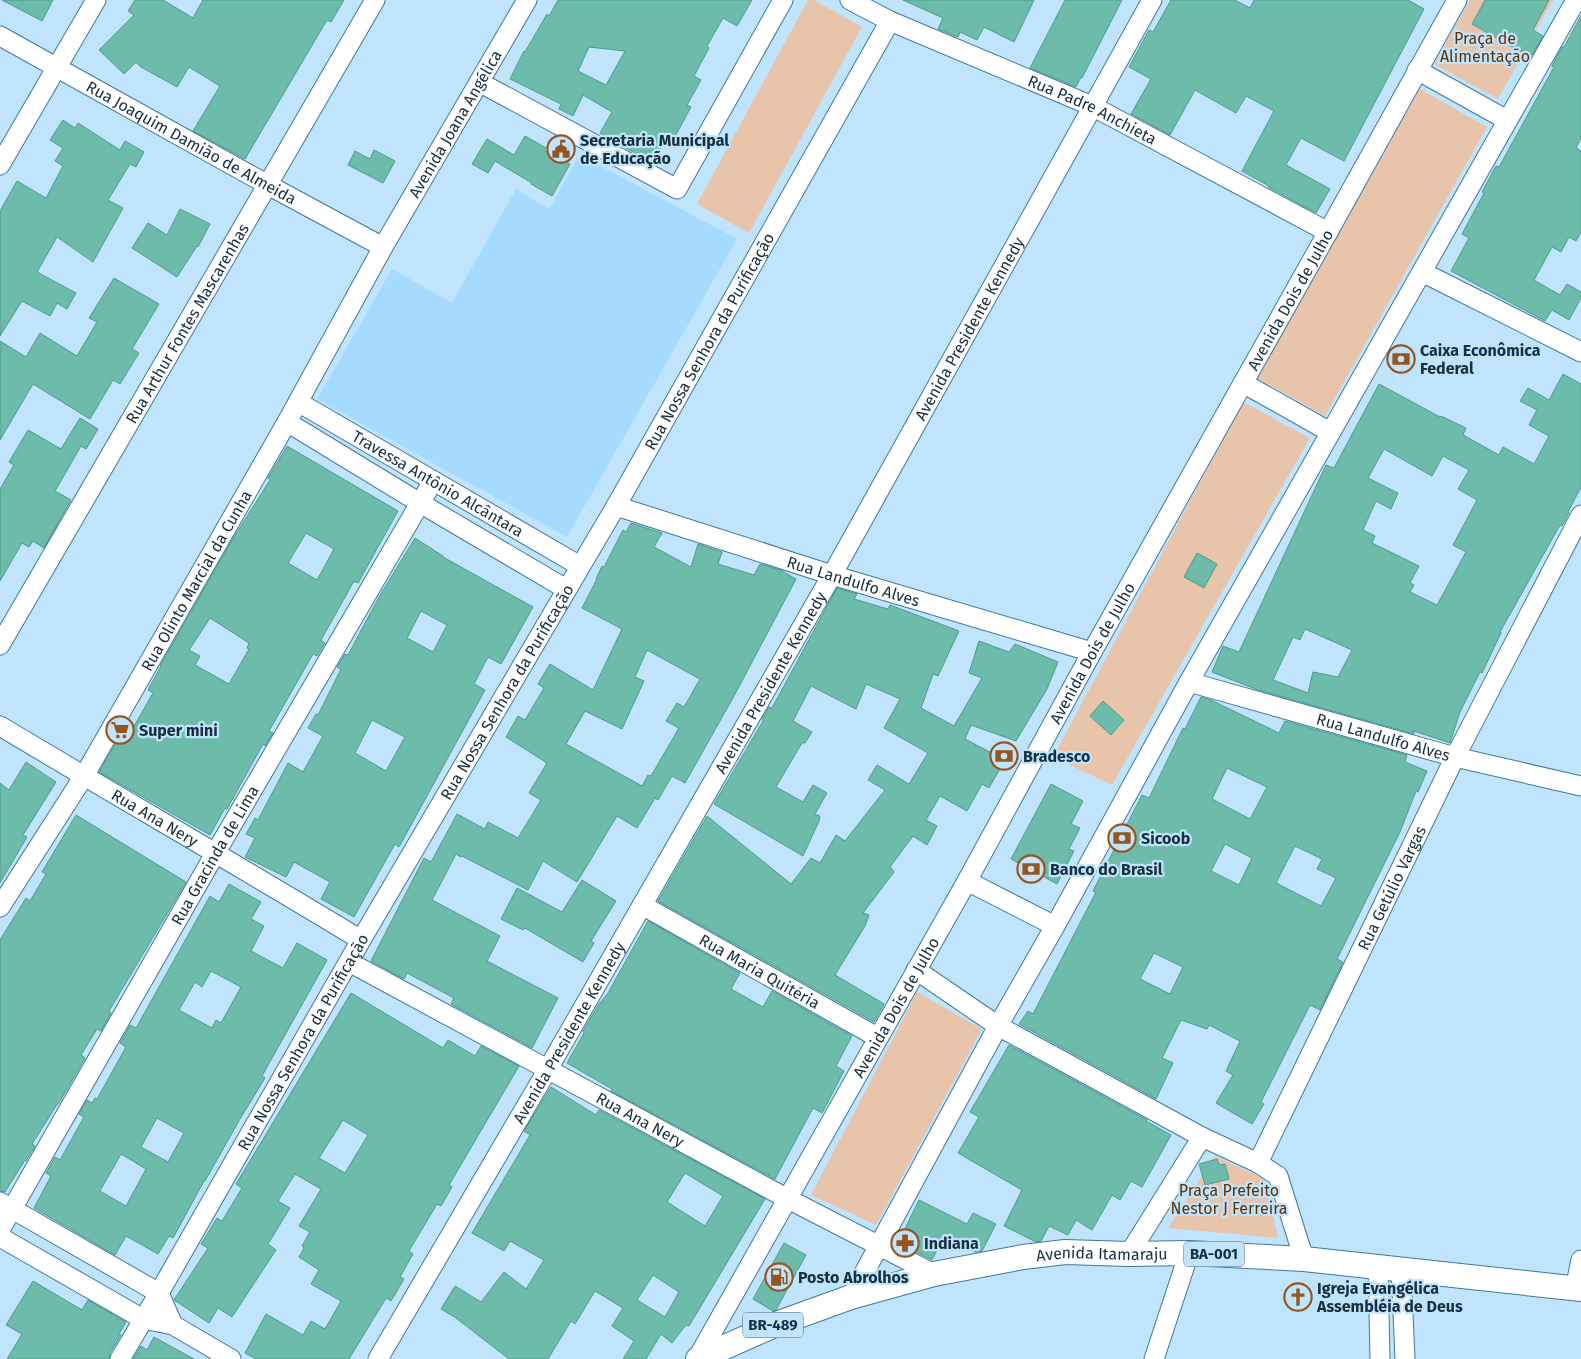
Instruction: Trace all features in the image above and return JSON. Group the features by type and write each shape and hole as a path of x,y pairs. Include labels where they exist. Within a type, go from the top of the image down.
{"main road":[{"name":"Avenida Itamaraju","path":"697,1359 779,1323 851,1297 934,1274 1023,1257 1065,1252 1189,1253 1304,1259 1578,1289"}],"street":[{"path":"0,164 96,0"},
{"name":"Rua Arthur Fontes Mascarenhas","path":"0,645 375,0"},
{"name":"Avenida Joana Angélica","path":"383,247 527,0"},
{"path":"479,82 677,189 783,0"},
{"name":"Rua Padre Anchieta","path":"850,0 890,21 1092,106 1328,232"},
{"name":"Avenida Presidente Kennedy","path":"378,1359 548,1069 832,575 1152,0"},
{"name":"Avenida Dois de Julho","path":"697,1359 877,1037 967,881 1092,652 1457,0"},
{"path":"851,1297 998,1026 1189,682 1576,0"},
{"name":"Rua Nossa Senhora da Purificação","path":"120,1359 361,940 616,506 890,21"},
{"name":"Rua Joaquim Damião de Almeida","path":"0,36 383,247"},
{"path":"1417,70 1507,120"},
{"name":"Rua Olinto Marcial da Cunha","path":"0,907 84,776 287,422 383,247"},
{"path":"1422,272 1581,352"},
{"path":"1243,383 1330,432"},
{"name":"Travessa Antônio Alcântara","path":"298,402 580,566"},
{"name":"Travessa Antônio Alcântara","path":"287,422 566,590"},
{"name":"Rua Gracinda de Lima","path":"0,1230 6,1205 216,852 433,481"},
{"name":"Rua Landulfo Alves","path":"616,506 832,575 1092,652"},
{"name":"Rua Getúlio Vargas","path":"1258,1162 1455,757 1581,515"},
{"name":"Rua Landulfo Alves","path":"1189,682 1455,757 1581,786"},
{"name":"Rua Ana Nery","path":"0,726 216,852 361,940"},
{"path":"967,881 1055,926"},
{"name":"Rua Maria Quitéria","path":"642,905 877,1037"},
{"name":"Rua Ana Nery","path":"349,962 788,1199 934,1274"},
{"path":"916,970 998,1026 1202,1137 1258,1162 1278,1176 1304,1259"},
{"path":"1129,1254 1202,1137"},
{"path":"6,1205 159,1293 173,1325"},
{"path":"0,1237 143,1319 173,1325 230,1359"},
{"path":"1154,1359 1189,1253"},
{"path":"1578,1289 1581,1260"},
{"path":"1380,1359 1390,1267"},
{"path":"1390,1267 1405,1359"}],"shaded area":[{"path":"580,155 737,239 567,537 317,399 392,269 452,303 516,189 549,209"}],"green space":[{"path":"808,0 814,0 862,27 749,233 697,204"},
{"name":"Praça de Alimentação","path":"1470,0 1553,0 1498,99 1434,64"},
{"path":"1420,89 1487,127 1325,416 1257,378"},
{"path":"1243,402 1310,438 1112,785 1053,757"},
{"path":"917,992 982,1029 876,1225 811,1195"},
{"name":"Praça Prefeito Nestor J Ferreira","path":"1215,1156 1265,1179 1278,1238 1168,1228"}],"building":[{"path":"2,0 53,0 42,21"},
{"path":"135,0 163,0 193,18 203,0 344,0 331,22 327,20 245,159 193,131 220,86 189,67 177,87 141,67 136,62 124,74 99,50 134,15 128,11"},
{"path":"558,0 752,0 737,26 723,18 707,46 709,48 694,76 701,80 687,105 691,107 671,144 664,141 652,163 600,133 612,112 583,95 573,116 559,109 561,104 510,79 524,51 547,14 549,16","holes":["589,47 625,51 606,85 578,71"]},
{"path":"903,0 1034,0 1014,42 984,27 977,40 960,32 958,37 938,29 943,18"},
{"path":"1065,0 1122,0 1076,87 1030,68"},
{"path":"1171,0 1235,0 1250,8 1254,0 1408,0 1424,9 1344,161 1301,138 1286,165 1330,189 1316,213 1242,171 1274,111 1246,96 1236,113 1195,90 1170,135 1131,114 1151,79 1129,67 1149,30 1153,32"},
{"path":"1485,0 1549,0 1533,30 1543,36 1532,55 1522,50 1521,52 1472,24"},
{"path":"1581,16 1581,138 1576,148 1581,151 1581,232 1576,241 1569,237 1561,252 1552,247 1534,280 1560,295 1567,284 1581,292 1581,298 1569,320 1552,310 1545,321 1451,271 1469,238 1462,234 1484,193 1482,192 1496,166 1499,167 1554,67 1552,66 1562,47 1564,47"},
{"path":"63,120 75,128 78,123 120,150 125,141 144,152 136,167 130,164 108,200 123,208 93,262 57,237 37,272 76,293 67,309 57,303 50,316 22,301 0,336 0,211 17,181 46,198 63,166 55,161 63,148 50,140"},
{"path":"525,136 546,148 544,150 570,164 552,196 495,161 488,173 472,164 487,139 514,155"},
{"path":"374,150 395,161 383,183 348,165 355,151 370,159"},
{"path":"180,209 210,224 198,247 177,277 132,248 148,223 167,235"},
{"path":"114,278 159,304 132,349 139,353 120,384 113,380 90,419 33,384 0,440 0,341 26,357 40,333 77,356 97,322 89,318"},
{"path":"1563,374 1581,384 1581,487 1562,526 1560,525 1500,632 1482,673 1480,672 1460,712 1450,743 1414,731 1414,734 1258,690 1212,672 1223,646 1239,652 1326,465 1334,468 1379,384 1440,417 1466,428 1463,435 1499,455 1503,447 1534,464 1549,436 1529,425 1537,410 1520,401 1528,388 1549,400","holes":["1384,449 1432,476 1443,456 1469,470 1458,489 1477,500 1453,545 1466,552 1437,605 1410,592 1414,585 1410,583 1419,566 1372,543 1375,536 1363,530 1376,501 1391,509 1398,493 1368,478","1305,629 1352,650 1338,677 1313,672 1308,693 1273,680 1293,637 1300,640"]},
{"path":"80,418 98,429 86,449 81,446 55,491 71,500 44,548 33,541 29,547 22,543 0,581 0,489 14,465 9,462 28,430 61,449"},
{"path":"287,446 398,511 358,583 354,581 321,640 325,643 317,656 313,654 269,731 273,733 265,746 263,744 227,809 225,808 210,835 99,772 127,724 133,728 153,693 148,690 160,666 232,540 270,480 268,478","holes":["306,533 334,549 317,580 288,563","210,618 249,643 247,648 249,649 229,684 195,665 200,656 189,650"]},
{"path":"631,523 662,533 654,547 691,567 698,544 722,552 718,564 754,575 760,564 780,570 796,579 685,783 672,776 658,800 655,798 637,828 617,816 577,882 543,861 528,890 456,854 432,900 500,936 487,961 558,998 532,1048 451,1004 454,998 407,973 404,979 371,961 424,858 431,862 457,814 485,829 488,822 518,838 541,800 529,793 547,763 506,737 518,716 525,720 544,688 538,684 550,664 593,690 622,629 582,608 602,566 604,567 623,530 626,532","holes":["647,650 700,679 684,707 677,703 666,721 679,728 651,776 648,775 642,786 566,744 585,711 622,729 644,681 635,677"]},
{"path":"415,538 443,557 533,607 501,664 488,657 474,684 485,690 399,847 395,844 354,917 321,899 330,882 294,862 286,877 245,857 255,838 246,834 255,818 258,820 288,763 303,772 323,736 308,728 316,714 318,715 341,669 337,667 345,654 348,655 379,597","holes":["421,611 447,625 433,652 407,638","372,720 405,737 386,771 355,753"]},
{"path":"1197,553 1217,564 1204,588 1184,577"},
{"path":"837,588 857,594 854,599 888,609 890,605 959,631 938,676 933,674 921,708 954,726 982,678 969,673 979,641 1009,652 1015,644 1058,662 1047,689 1016,741 971,725 965,739 1005,760 989,788 982,784 967,811 940,796 926,820 937,826 927,845 913,836 890,867 894,872 863,913 869,915 865,926 835,975 884,1004 874,1022 658,901 707,816 791,884 811,858 820,863 836,835 845,841 885,790 868,780 877,765 909,784 928,753 884,728 900,699 866,684 856,709 811,686 793,721 812,732 805,743 802,743 776,787 803,802 813,785 827,793 815,814 820,816 819,821 803,856 714,804 763,721 762,719 769,707 772,708"},
{"path":"1201,697 1279,733 1285,721 1407,755 1405,762 1427,771 1418,792 1416,791 1400,832 1337,959 1343,962 1320,1010 1310,1005 1261,1102 1264,1104 1252,1124 1216,1103 1233,1075 1226,1071 1240,1041 1209,1025 1207,1029 1181,1020 1162,1058 1173,1063 1156,1099 1019,1024 1028,1011 1033,1014 1096,892 1093,891 1142,795 1149,798 1183,728 1185,729","holes":["1227,768 1267,787 1250,819 1212,799","1225,844 1252,858 1239,885 1211,871","1295,846 1322,859 1317,869 1336,878 1321,906 1276,883","1154,953 1183,967 1170,994 1140,979"]},
{"path":"1103,701 1124,720 1111,735 1090,716"},
{"path":"26,762 56,782 23,835 27,837 0,883 0,783 9,790"},
{"path":"1051,784 1083,801 1071,824 1080,828 1069,849 1074,851 1057,884 1011,859"},
{"path":"76,815 186,882 109,1011 111,1013 101,1031 97,1029 81,1055 85,1058 32,1144 35,1146 5,1192 0,1191 0,940 26,898 30,901 46,874 42,872"},
{"path":"582,880 616,901 591,941 594,943 583,962 525,928 523,930 501,919 517,888 562,912"},
{"path":"229,884 261,902 251,919 264,926 251,951 283,968 297,943 327,960 262,1076 265,1078 204,1181 173,1238 169,1236 158,1254 126,1236 115,1255 34,1208 51,1176 46,1173 55,1157 60,1160 84,1117 79,1114 87,1100 92,1103 95,1098 97,1099 126,1047 120,1043 130,1025 136,1028 210,896 219,902","holes":["211,971 241,987 221,1023 216,1020 212,1028 179,1010 195,982 202,987","157,1118 184,1133 168,1162 141,1147","121,1154 146,1169 126,1206 100,1191"]},
{"path":"648,921 740,973 731,989 763,1007 772,991 852,1036 836,1066 844,1071 822,1113 813,1108 775,1179 611,1091 612,1089 567,1063 584,1033 583,1031 608,993"},
{"path":"351,993 443,1048 448,1040 475,1056 481,1046 519,1066 449,1185 452,1187 441,1206 437,1204 409,1251 413,1254 400,1277 404,1279 391,1301 386,1298 349,1359 256,1359 245,1353 266,1314 303,1335 311,1321 325,1329 341,1301 311,1284 319,1270 299,1257 304,1248 302,1246 310,1232 299,1226 321,1189 295,1174 278,1201 290,1208 268,1244 276,1250 232,1317 218,1308 209,1323 174,1300 208,1248 201,1244 217,1218 222,1221 242,1188 236,1184","holes":["343,1120 368,1135 345,1173 319,1158"]},
{"path":"1009,1045 1171,1135 1142,1187 1131,1181 1120,1200 1112,1195 1092,1230 1076,1220 1068,1235 1049,1226 1041,1241 1036,1242 1004,1226 1022,1190 958,1153 979,1117 970,1112"},
{"path":"551,1087 596,1115 599,1110 765,1199 689,1326 686,1325 672,1343 661,1334 646,1359 623,1359 634,1341 612,1326 623,1308 595,1291 575,1324 571,1321 548,1359 509,1359 456,1318 441,1309 455,1286 481,1302 504,1272 526,1289 544,1260 510,1241 504,1251 472,1233 530,1135 524,1131","holes":["685,1173 723,1196 705,1226 667,1202","653,1275 679,1292 665,1317 637,1300"]},
{"path":"1217,1159 1219,1165 1225,1164 1229,1179 1205,1185 1199,1164"},
{"path":"919,1200 967,1224 973,1213 996,1224 982,1251 976,1252 944,1236 932,1260 898,1243"},
{"name":"Posto Abrolhos","path":"784,1243 806,1255 776,1310 773,1311 753,1299"},
{"path":"33,1281 82,1310 88,1300 126,1322 119,1334 121,1335 110,1353 109,1359 7,1359 22,1334 6,1325"},
{"path":"154,1337 194,1359 133,1359 141,1346 147,1350"}],"place":[{"name":"Secretaria Municipal de Educação","path":"561,149"},
{"name":"Caixa Econômica Federal","path":"1401,359"},
{"name":"Super mini","path":"120,730"},
{"name":"Bradesco","path":"1004,756"},
{"name":"Sicoob","path":"1122,838"},
{"name":"Banco do Brasil","path":"1031,869"},
{"name":"Indiana","path":"905,1243"},
{"name":"Posto Abrolhos","path":"779,1277"},
{"name":"Igreja Evangélica Assembléia de Deus","path":"1298,1297"}]}
